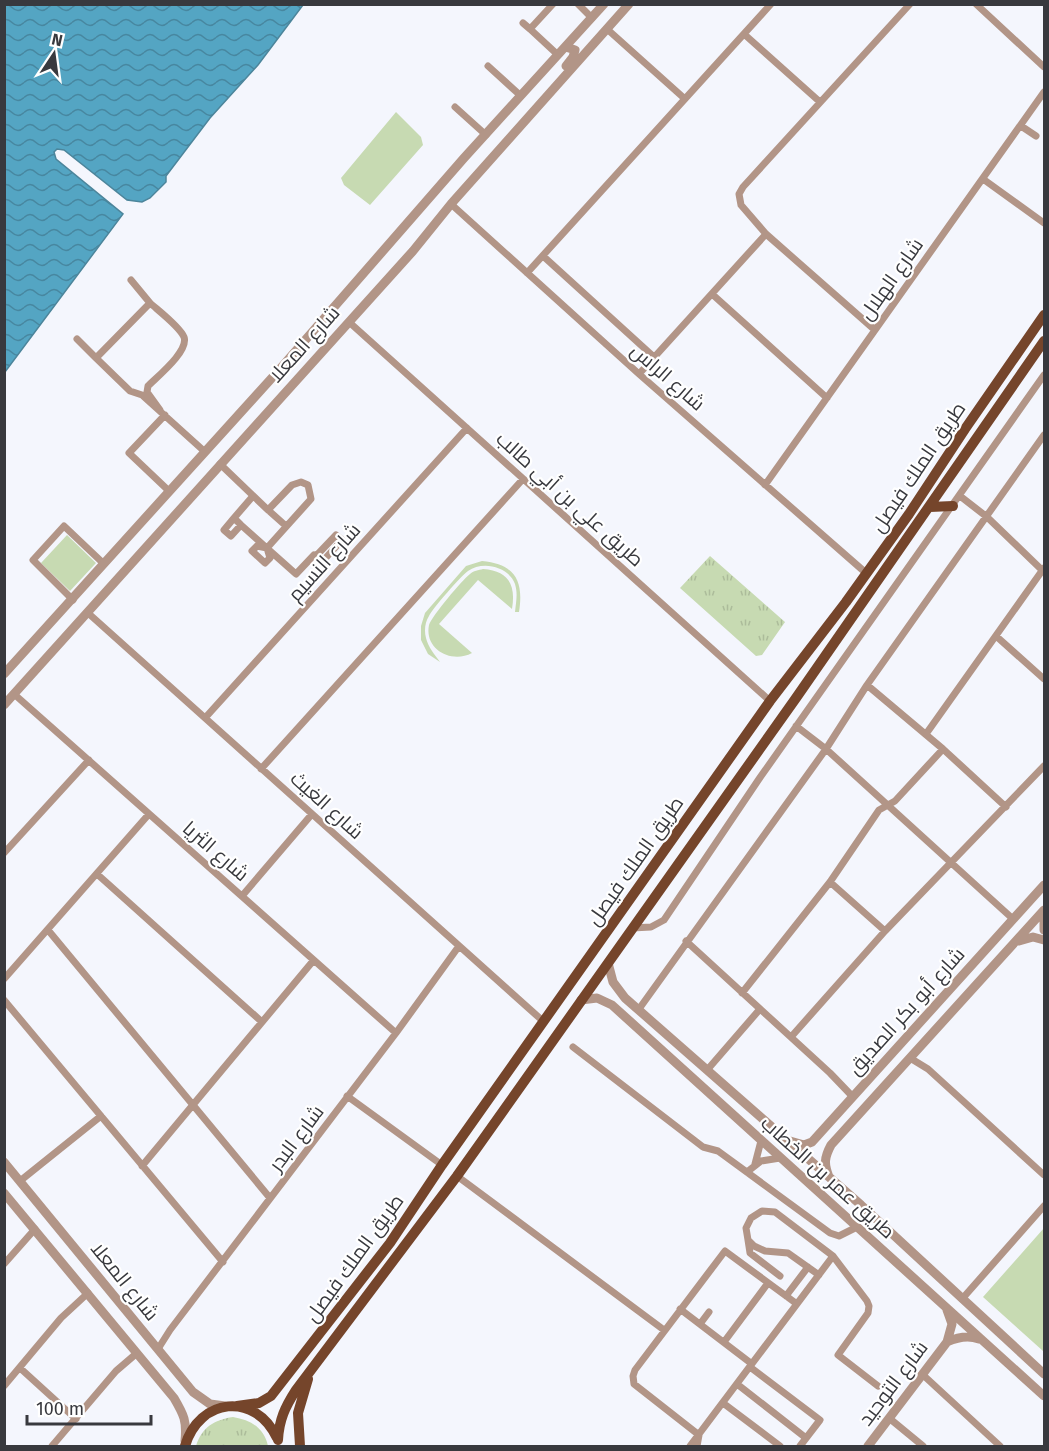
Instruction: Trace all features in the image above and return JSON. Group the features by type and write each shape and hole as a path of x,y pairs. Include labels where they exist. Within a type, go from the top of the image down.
{"main road":[{"name":"طريق الملك فيصل","path":"185,1446 190,1431 199,1419 212,1410 259,1403 271,1396 386,1249 442,1165 770,700 909,514 1044,315"},
{"name":"طريق الملك فيصل","path":"279,1443 279,1424 296,1390 457,1176 796,698 1044,341"},
{"path":"930,507 953,506"},
{"path":"796,698 817,659 870,583 871,578 866,573"},
{"path":"300,1446 298,1413 312,1370"},
{"path":"232,1406 251,1410 263,1417 272,1427 279,1443"}],"street":[{"path":"530,29 553,4"},
{"path":"578,4 592,18"},
{"name":"شارع المعلا","path":"4,674 73,600 604,4"},
{"name":"شارع المعلا","path":"4,705 413,251 451,204 629,4"},
{"path":"527,273 771,4"},
{"path":"875,330 766,234 741,205 739,198 741,190 910,4"},
{"path":"976,4 1044,67"},
{"path":"523,23 558,55"},
{"path":"607,29 685,99"},
{"path":"744,34 820,102"},
{"path":"498,151 499,142 573,57 575,50 566,46"},
{"path":"488,66 521,96"},
{"name":"شارع الهلال","path":"765,484 1044,92"},
{"path":"455,107 486,135"},
{"path":"1021,126 1036,136"},
{"path":"983,179 1044,223"},
{"name":"شارع الراس","path":"451,204 639,374 866,573"},
{"path":"639,374 766,234"},
{"path":"543,256 654,357"},
{"path":"132,280 150,303 183,335 185,343 182,351 148,386 147,392 163,413"},
{"path":"712,294 827,398"},
{"path":"96,358 150,303"},
{"path":"281,396 271,395 269,391 271,385 327,322 334,307"},
{"name":"طريق علي بن أبي طالب","path":"349,322 770,700"},
{"path":"77,339 130,391 142,395 163,413 286,526"},
{"path":"632,928 651,927 664,920 796,726 1044,375"},
{"path":"163,413 129,453 169,491"},
{"name":"شارع النسيم","path":"205,718 466,428"},
{"path":"639,1009 825,749 867,685 1044,435"},
{"path":"261,769 523,479"},
{"path":"267,548 311,499 308,485 301,482 292,485 268,510"},
{"path":"241,525 231,536 224,530 253,496"},
{"path":"926,734 1044,570 987,517 960,496"},
{"path":"234,518 296,574 314,555 316,556"},
{"path":"73,600 33,560 64,526 104,564"},
{"name":"شارع الغيث","path":"88,613 544,1022"},
{"path":"996,636 1044,679"},
{"path":"867,685 926,734 1006,807"},
{"name":"شارع الثريا","path":"15,694 396,1033"},
{"path":"796,726 825,749 1013,919"},
{"path":"742,993 830,882 879,810 886,804 896,801 943,749"},
{"path":"4,853 89,760"},
{"path":"791,1037 885,931 1044,766"},
{"path":"4,979 149,814"},
{"path":"242,896 312,814"},
{"path":"97,874 262,1022"},
{"path":"830,882 885,931"},
{"name":"شارع أبو بكر الصديق","path":"788,1140 804,1145 812,1142 1044,885"},
{"path":"1044,910 1044,930"},
{"name":"شارع أبو بكر الصديق","path":"830,1179 825,1167 825,1158 831,1145 1044,910"},
{"path":"48,930 270,1198"},
{"path":"1015,943 1027,937 1044,940"},
{"path":"686,941 853,1097"},
{"name":"شارع البدر","path":"158,1349 459,946"},
{"path":"142,1166 313,961"},
{"name":"طريق عمر بن الخطاب","path":"608,963 610,976 616,988 788,1140 1044,1374"},
{"path":"938,1027 932,1028 928,1024 929,1020 962,983 972,965"},
{"name":"طريق عمر بن الخطاب","path":"581,1000 597,998 607,1002 984,1342 1040,1389 1044,1396"},
{"path":"4,1000 223,1262"},
{"path":"708,1069 760,1009"},
{"path":"573,1047 703,1147 718,1151 833,1235 842,1235 857,1227"},
{"path":"677,1065 678,1056 683,1052 689,1052"},
{"path":"910,1058 927,1070 1044,1175"},
{"path":"347,1096 442,1165"},
{"path":"20,1181 101,1116"},
{"path":"755,1164 761,1141"},
{"path":"747,1172 755,1164 767,1159 780,1158"},
{"name":"شارع المعلا","path":"4,1162 201,1399 210,1404 232,1406"},
{"path":"457,1176 664,1330"},
{"name":"شارع المعلا","path":"4,1193 174,1398 184,1414 185,1446"},
{"path":"962,1299 1044,1206"},
{"path":"780,1276 750,1253 746,1228 751,1218 762,1211 775,1212 833,1256 869,1306 864,1320 838,1355 878,1386"},
{"path":"4,1264 35,1229"},
{"path":"748,1240 765,1251 788,1253 819,1275"},
{"path":"699,1435 634,1384 635,1370 664,1330 725,1251 797,1304"},
{"path":"690,1446 833,1256"},
{"path":"786,1296 808,1267"},
{"path":"723,1342 768,1282"},
{"path":"4,1386 61,1318 88,1293"},
{"name":"شارع التوحيد","path":"868,1446 947,1342 952,1324 950,1315 943,1304"},
{"path":"680,1309 820,1420 800,1446"},
{"path":"700,1324 709,1312"},
{"name":"شارع التوحيد","path":"947,1342 964,1336 984,1342"},
{"path":"52,1446 116,1371 137,1353"},
{"path":"20,1368 76,1419"},
{"path":"922,1374 1000,1446"},
{"path":"737,1384 806,1438"},
{"path":"723,1403 780,1446"},
{"path":"889,1418 923,1446"},
{"path":"697,1446 699,1435"}],"green space":[{"path":"396,112 421,137 423,145 370,205 344,185 341,178"},
{"path":"67,535 96,563 70,591 41,563"},
{"path":"710,556 785,622 762,655 756,656 680,588"},
{"path":"482,561 502,566 515,576 520,591 519,612 515,612 517,595 515,584 507,573 488,566 468,571 441,600 425,627 427,641 440,662 428,654 421,640 421,626 425,613 466,566"},
{"path":"483,569 499,573 509,581 513,593 512,609 478,580 439,624 472,653 456,657 441,652 431,641 429,625 431,620 466,578 473,572"},
{"path":"1044,1228 1044,1349 1043,1351 983,1297"},
{"path":"233,1417 246,1420 256,1426 263,1434 268,1446 196,1446 205,1429 220,1420"}],"water":[{"path":"5,4 303,5 258,65 210,118 166,176 166,182 150,198 142,202 127,200 64,150 57,149 54,152 56,159 123,214 5,372"}]}
